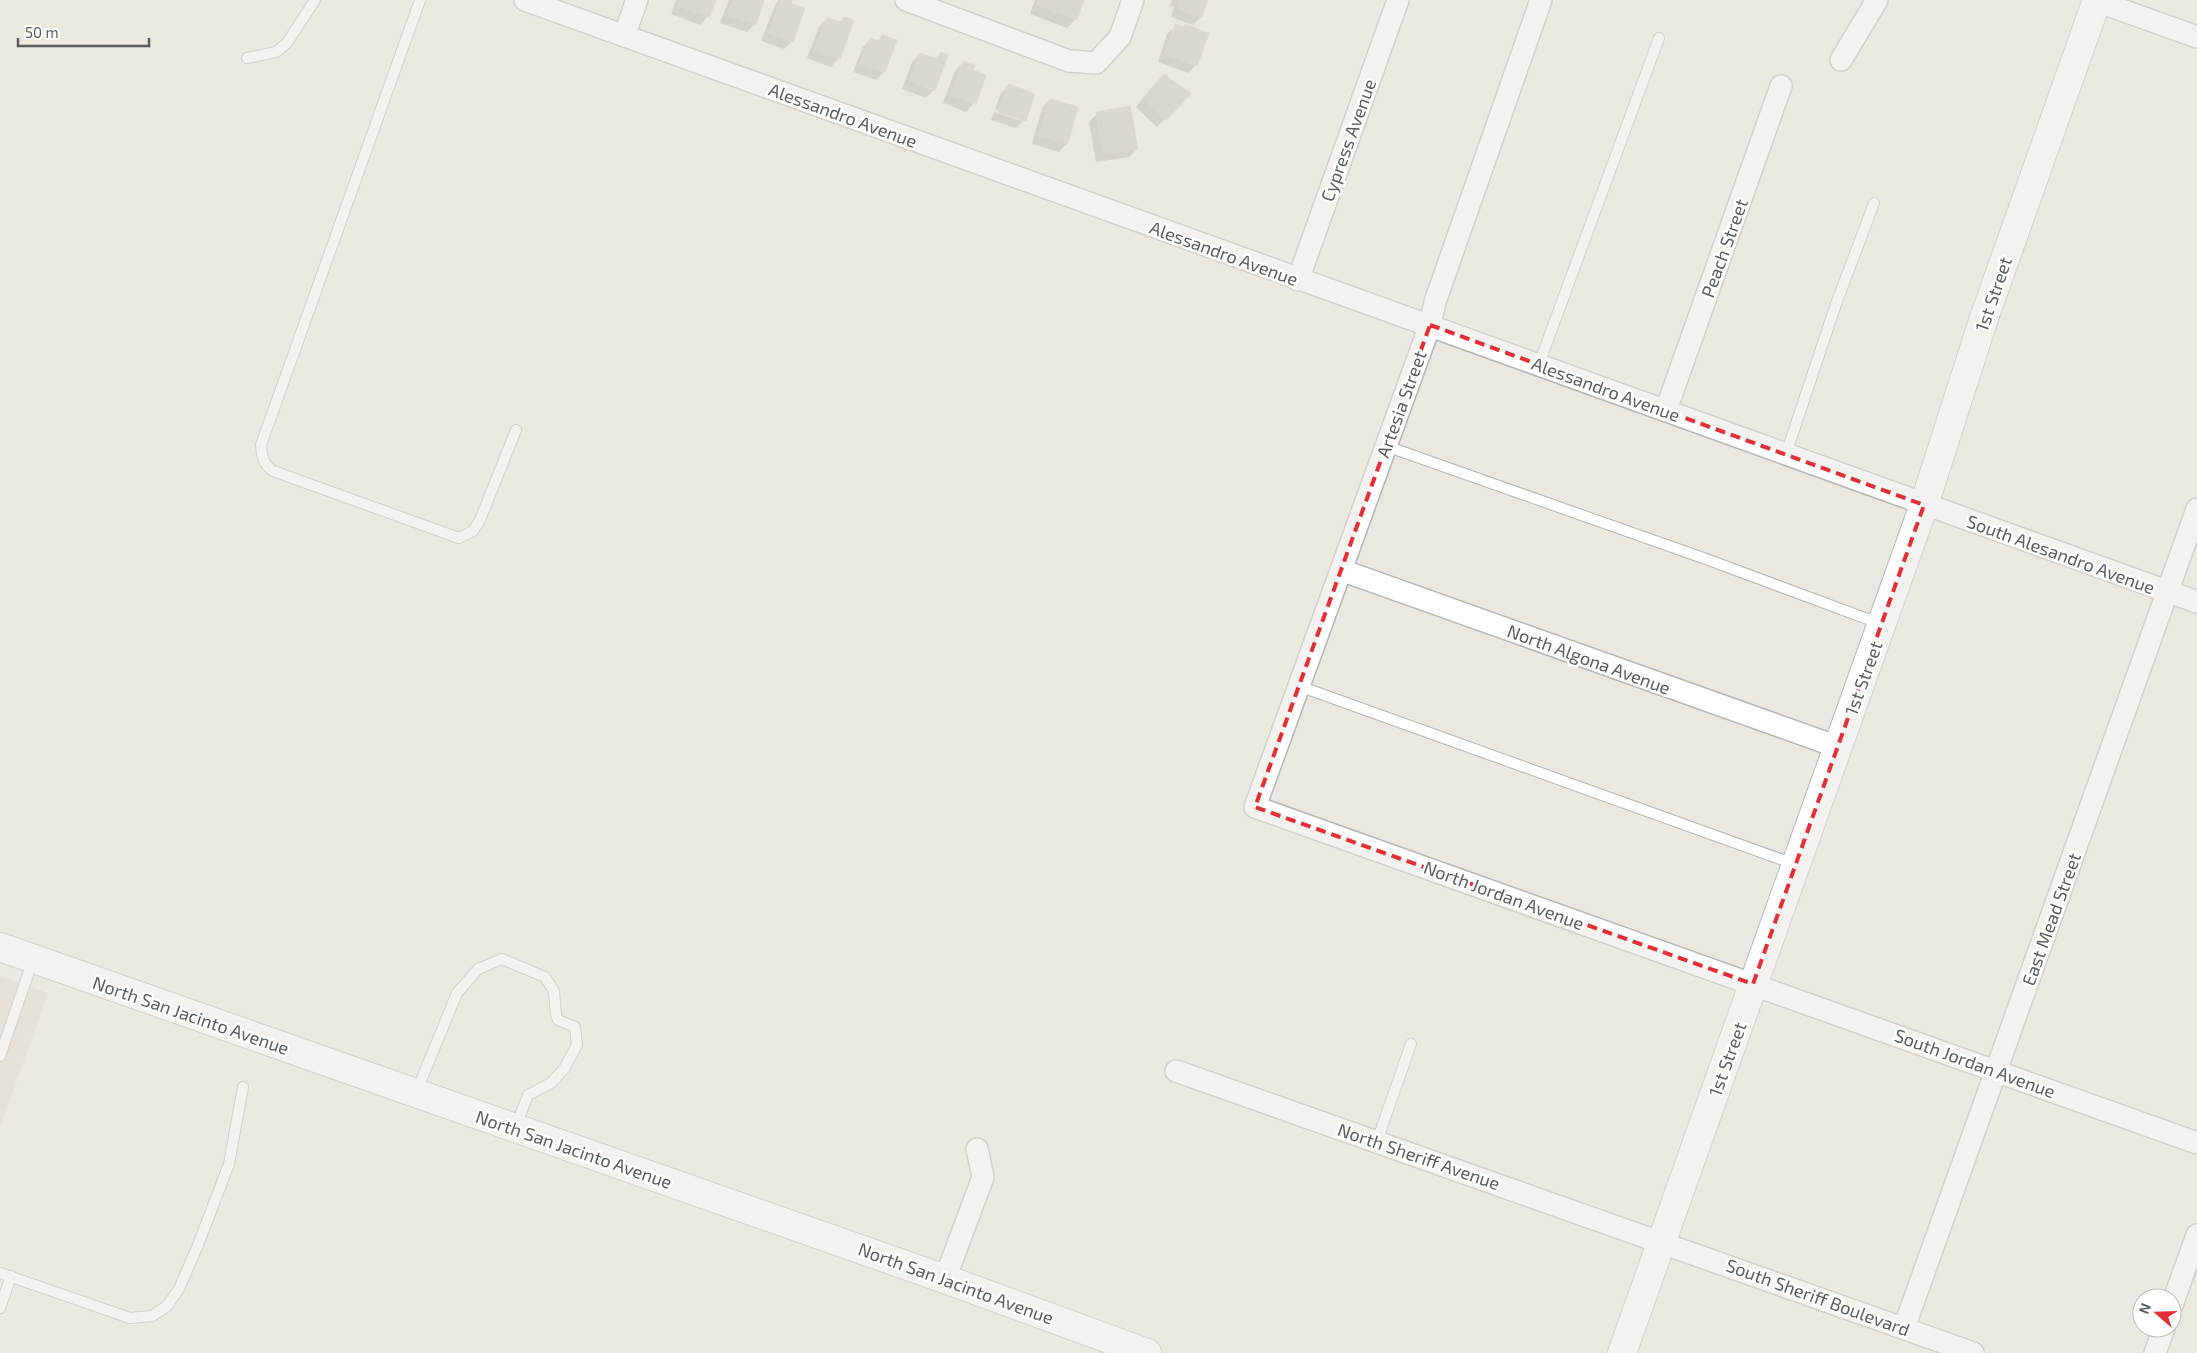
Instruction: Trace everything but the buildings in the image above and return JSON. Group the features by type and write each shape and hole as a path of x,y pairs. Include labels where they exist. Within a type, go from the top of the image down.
{"street":[{"name":"Alessandro Avenue","path":"525,0 1298,280 1539,364 1924,505"},
{"path":"624,36 637,0"},
{"path":"906,0 1069,61 1096,63 1120,37 1133,0"},
{"name":"Cypress Avenue","path":"1298,280 1398,0"},
{"name":"Artesia Street","path":"1255,806 1430,325 1435,302 1541,0"},
{"path":"1841,60 1877,0"},
{"path":"2096,0 2197,37"},
{"name":"1st Street","path":"1622,1353 1882,625 1924,505 1983,321 2096,0"},
{"name":"Peach Street","path":"1666,410 1781,86"},
{"name":"South Alesandro Avenue","path":"1924,505 2197,602"},
{"name":"East Mead Street","path":"1904,1328 2197,509"},
{"name":"North Algona Avenue","path":"1341,570 1838,747"},
{"name":"North Jordan Avenue","path":"1255,806 1754,984"},
{"name":"North San Jacinto Avenue","path":"0,946 946,1279 1147,1353"},
{"name":"South Jordan Avenue","path":"1754,984 2197,1143"},
{"name":"North Sheriff Avenue","path":"1176,1071 1662,1241"},
{"path":"946,1279 983,1176 977,1149"},
{"path":"2178,1288 2197,1235"},
{"name":"South Sheriff Boulevard","path":"1662,1241 1973,1353"},
{"path":"2155,1353 2160,1338"}],"lane":[{"path":"247,58 276,52 287,43 315,0"},
{"path":"420,0 261,445 262,458 266,466 272,471 459,538 473,531 480,520 516,430"},
{"path":"1539,364 1659,38"},
{"path":"1786,454 1836,304 1874,204"},
{"path":"1386,446 1706,559 1882,625"},
{"path":"1299,686 1722,840 1796,864"},
{"path":"0,1056 34,959"},
{"path":"416,1094 457,993 478,969 502,959 545,977 554,991 558,1020 575,1027 577,1045 564,1069 551,1083 528,1095 515,1128"},
{"path":"1377,1140 1411,1044"},
{"path":"0,1273 130,1318 152,1316 167,1306 179,1288 194,1254 229,1164 243,1087"},
{"path":"0,1308 11,1276"}],"highlighted area":[{"path":"1430,325 1924,505 1753,984 1255,807"}],"shaded area":[{"path":"0,976 48,993 0,1128"}]}
